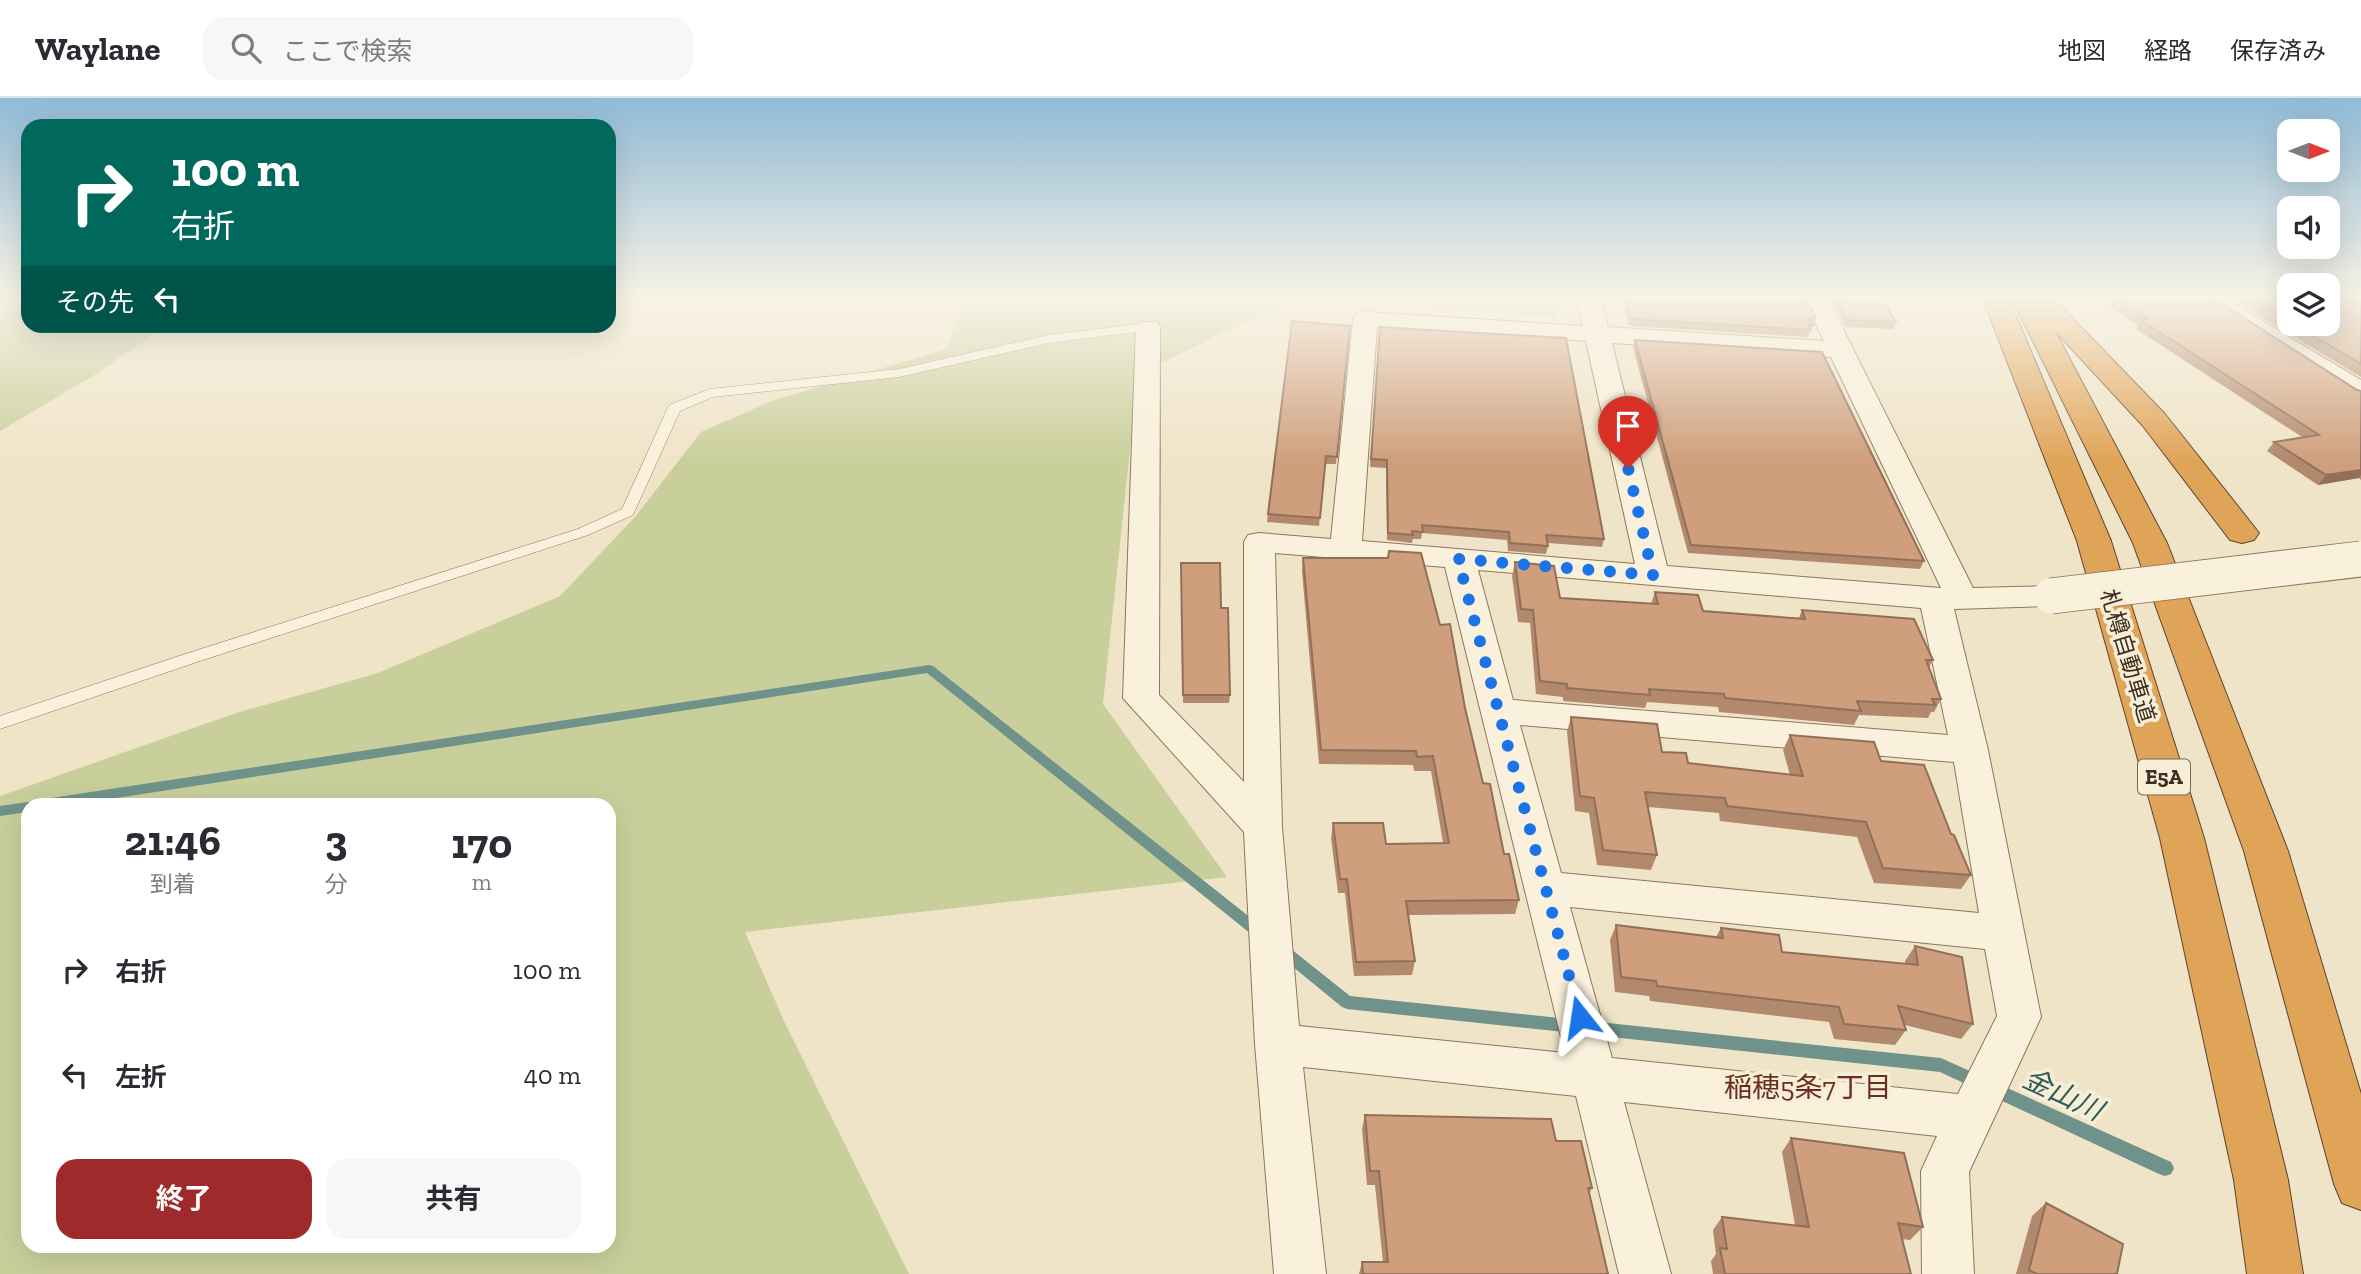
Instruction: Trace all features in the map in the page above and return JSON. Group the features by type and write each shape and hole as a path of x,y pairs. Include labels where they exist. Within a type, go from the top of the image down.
{"highway":[{"name":"札樽自動車道","path":"2017,352 2094,541 2182,838 2262,1180 2275,1274"},
{"path":"2052,352 2155,556 2266,851 2361,1184"},
{"path":"2090,352 2154,420 2242,533"}],"street":[{"path":"1148,352 1141,698 1263,827"},
{"path":"1346,549 1362,352"},
{"path":"1602,352 1653,575"},
{"path":"1842,352 1948,599 1969,750 2019,1017 1970,1114 1945,1171 1948,1274"},
{"path":"2296,352 2361,391"},
{"path":"1300,1274 1278,1044 1263,827 1259,542 1948,599 2051,596 2361,559"},
{"path":"1458,559 1645,1274"},
{"path":"1499,711 1969,750"},
{"path":"1544,888 2004,933"},
{"path":"1278,1044 1592,1068 1970,1114"}],"lane":[{"path":"0,723 191,657 583,532 628,512 674,408 710,393 899,373 992,352"}],"green space":[{"path":"0,352 128,352 96,374 0,431"},
{"path":"937,352 1183,352 1138,374 1103,704 1227,877 745,932 785,1023 909,1274 0,1274 0,796 236,713 378,673 560,596 635,517 701,432 774,400"}],"building":[{"path":"1288,352 1347,352 1337,457 1326,456 1320,518 1268,514"},
{"path":"1378,352 1569,352 1604,539 1546,535 1548,546 1510,543 1509,532 1422,525 1423,532 1412,531 1413,535 1388,533 1387,460 1371,459"},
{"path":"1638,352 1822,352 1924,561 1691,545"},
{"path":"2190,352 2297,352 2361,391 2361,470 2326,475 2274,442 2319,435"},
{"path":"2340,352 2361,352 2361,364"},
{"path":"1389,551 1421,553 1440,625 1450,624 1465,708 1483,783 1490,784 1504,854 1509,854 1519,900 1406,901 1415,961 1356,962 1347,879 1340,879 1333,823 1383,823 1386,844 1449,843 1433,756 1417,757 1416,751 1321,750 1303,558 1388,558"},
{"path":"1515,562 1554,566 1560,598 1658,604 1655,592 1698,595 1703,611 1805,619 1802,610 1914,619 1933,660 1926,660 1941,699 1932,699 1935,705 1857,701 1861,711 1725,698 1724,694 1649,689 1650,695 1567,688 1567,684 1540,681 1533,610 1521,609"},
{"path":"1181,563 1220,563 1221,608 1228,608 1230,695 1183,695"},
{"path":"1571,717 1657,724 1662,752 1686,753 1688,763 1803,776 1790,735 1874,742 1881,761 1924,765 1951,834 1954,835 1971,875 1883,868 1866,822 1727,806 1725,798 1645,792 1657,855 1603,850 1594,798 1580,796"},
{"path":"1616,925 1723,938 1721,928 1779,935 1782,952 1918,965 1915,946 1962,957 1973,1024 1898,1006 1906,1030 1844,1024 1839,1007 1657,986 1656,981 1621,977"},
{"path":"1365,1115 1551,1119 1556,1141 1581,1141 1592,1188 1588,1188 1608,1274 1363,1274 1362,1262 1388,1262 1379,1171 1370,1171"},
{"path":"1791,1138 1904,1153 1923,1227 1898,1223 1911,1274 1725,1274 1720,1248 1727,1249 1722,1217 1809,1227"},
{"path":"2046,1203 2123,1244 2117,1274 2037,1274 2029,1270"}],"waterway":[{"path":"84,798 929,669 1261,934"},
{"path":"0,811 21,808"},
{"name":"金山川","path":"1281,949 1347,1002 1941,1065 2165,1168"}],"district":[{"name":"稲穂5条7丁目","path":"1808,1087"}],"route":[{"path":"1580,1017 1458,559 1653,575 1628,468"}]}
